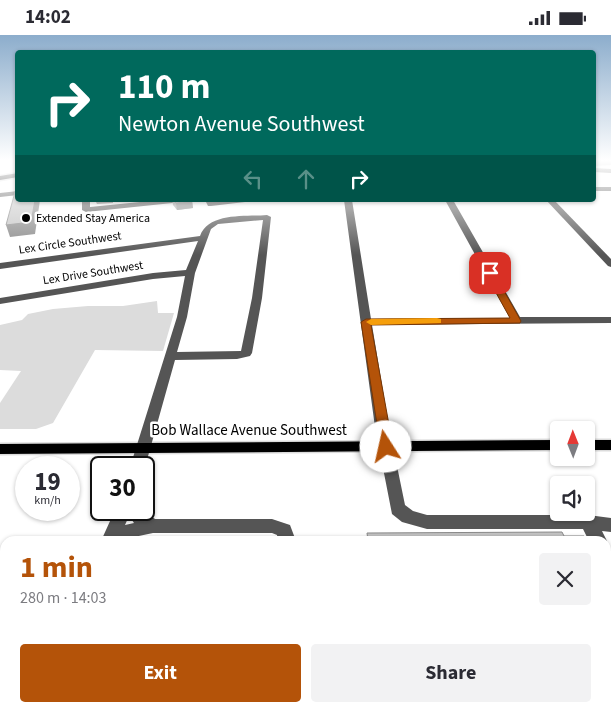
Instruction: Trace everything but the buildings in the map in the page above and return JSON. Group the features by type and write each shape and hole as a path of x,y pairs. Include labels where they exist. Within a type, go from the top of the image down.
{"main road":[{"name":"Bob Wallace Avenue Southwest","path":"0,449 550,445"},
{"path":"595,445 611,445"}],"street":[{"path":"86,202 86,210 163,202"},
{"path":"210,202 211,204 228,202"},
{"path":"348,202 386,447 396,504 401,513 417,521 443,523 588,522 611,525"},
{"path":"450,202 516,321"},
{"path":"552,202 611,264"},
{"path":"141,456 182,317 190,273 208,226 213,223 258,217 268,218 248,351 236,355 171,356"},
{"name":"Lex Circle Southwest","path":"0,266 202,238"},
{"name":"Lex Drive Southwest","path":"0,301 153,276 190,273"},
{"path":"366,322 611,320"},
{"path":"112,536 118,521"},
{"path":"143,521 153,526"},
{"path":"588,522 595,536"},
{"path":"122,536 130,531 153,526 272,526 284,530 286,536"}],"shaded area":[{"path":"157,301 158,313 174,313 163,351 95,350 53,423 36,429 0,429 0,403 21,371 0,370 0,325 22,320 28,314 53,309 123,306"}],"slow traffic":[{"path":"371,322 437,321"}],"place":[{"name":"Extended Stay America","path":"26,218"}],"route":[{"path":"386,447 366,322 516,321 490,273"}]}
